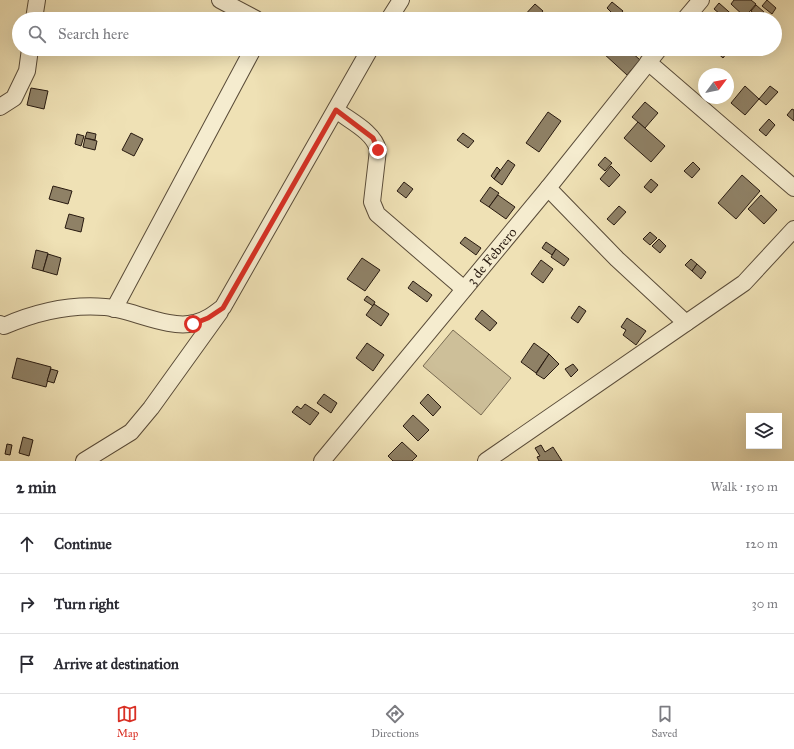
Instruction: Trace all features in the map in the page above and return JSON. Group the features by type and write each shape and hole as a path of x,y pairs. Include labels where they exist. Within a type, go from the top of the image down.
{"street":[{"path":"35,12 37,0"},
{"path":"220,0 243,12"},
{"path":"393,12 401,0"},
{"path":"691,12 701,0"},
{"path":"0,107 14,98 27,71 29,56"},
{"path":"114,309 250,56"},
{"path":"84,461 131,432 151,408 223,308 366,56"},
{"name":"3 de Febrero","path":"322,461 548,188 653,56"},
{"path":"648,62 794,188"},
{"path":"336,110 376,142 378,150 372,202 377,214 464,289"},
{"path":"548,188 617,259 686,323"},
{"path":"486,461 744,283 794,229"},
{"path":"2,327 27,316 61,308 106,307 178,324 193,324 208,318 223,308"}],"shaded area":[{"path":"453,330 511,378 481,415 423,366"}],"building":[{"path":"734,0 751,0 756,4 749,12 740,12 731,4"},
{"path":"767,0 776,8 773,12 770,12 762,6"},
{"path":"612,2 623,11 611,12 607,8"},
{"path":"719,3 729,12 718,12 714,9"},
{"path":"535,4 543,11 542,12 528,12"},
{"path":"756,5 764,12 752,12 751,11"},
{"path":"606,56 636,56 640,60 627,75"},
{"path":"745,86 759,99 745,115 732,104 734,104 734,99"},
{"path":"770,86 778,92 766,105 759,99"},
{"path":"31,88 48,91 44,109 27,105"},
{"path":"645,102 658,113 645,128 632,117"},
{"path":"792,109 794,110 794,121 787,115"},
{"path":"548,112 561,121 539,152 526,143"},
{"path":"769,119 775,125 766,136 759,130"},
{"path":"638,122 665,146 651,162 624,138"},
{"path":"87,132 96,134 95,140 85,138"},
{"path":"131,133 143,139 134,156 122,150"},
{"path":"463,133 474,141 468,148 457,140"},
{"path":"77,134 84,136 81,146 75,144"},
{"path":"85,138 97,141 95,150 83,147"},
{"path":"605,157 612,163 605,171 598,165"},
{"path":"508,160 515,165 502,185 494,179"},
{"path":"693,162 700,169 692,178 684,171"},
{"path":"611,166 620,175 609,187 600,179"},
{"path":"497,167 500,170 494,179 491,176"},
{"path":"742,175 760,191 736,219 718,203"},
{"path":"651,179 658,185 651,193 644,187"},
{"path":"404,182 413,189 406,198 397,191"},
{"path":"53,186 72,191 68,204 49,199"},
{"path":"490,187 499,193 489,207 480,201"},
{"path":"498,195 515,207 506,219 489,207"},
{"path":"761,195 777,210 764,224 748,209"},
{"path":"619,206 626,212 614,225 607,219"},
{"path":"69,214 84,218 81,232 65,228"},
{"path":"650,232 657,238 650,245 643,239"},
{"path":"465,237 481,248 476,255 460,243"},
{"path":"659,239 666,246 660,253 652,246"},
{"path":"546,242 556,249 552,255 542,248"},
{"path":"556,249 569,259 564,266 551,257"},
{"path":"36,250 48,253 43,271 32,268"},
{"path":"48,254 61,258 57,275 43,271"},
{"path":"362,258 380,270 365,291 347,279"},
{"path":"691,259 697,264 692,271 685,265"},
{"path":"541,260 553,269 543,283 531,274"},
{"path":"697,264 706,272 701,279 692,271"},
{"path":"413,281 432,295 427,302 408,288"},
{"path":"367,296 375,302 373,306 364,300"},
{"path":"374,304 389,314 381,326 366,315"},
{"path":"579,306 586,311 578,323 571,318"},
{"path":"482,310 497,323 490,331 475,319"},
{"path":"627,318 646,331 636,345 623,335 626,330 621,327"},
{"path":"367,343 384,355 373,371 356,358"},
{"path":"534,343 549,354 536,373 521,362"},
{"path":"549,354 559,364 544,379 536,374"},
{"path":"17,358 51,367 46,387 12,378"},
{"path":"573,364 578,370 571,377 565,369"},
{"path":"51,369 58,371 54,383 47,381"},
{"path":"324,394 337,403 331,413 317,403"},
{"path":"428,394 441,407 433,416 420,403"},
{"path":"305,404 319,413 310,425 292,412 297,406 301,409"},
{"path":"413,415 429,430 418,441 403,426"},
{"path":"23,437 33,440 29,456 19,453"},
{"path":"402,442 417,456 412,461 393,461 388,456"},
{"path":"7,444 12,445 10,455 5,454"},
{"path":"541,445 545,452 553,447 562,461 539,461 537,457 540,456 535,448"}],"route":[{"path":"193,324 208,318 223,308 336,110 373,138 376,142 378,150"}]}
